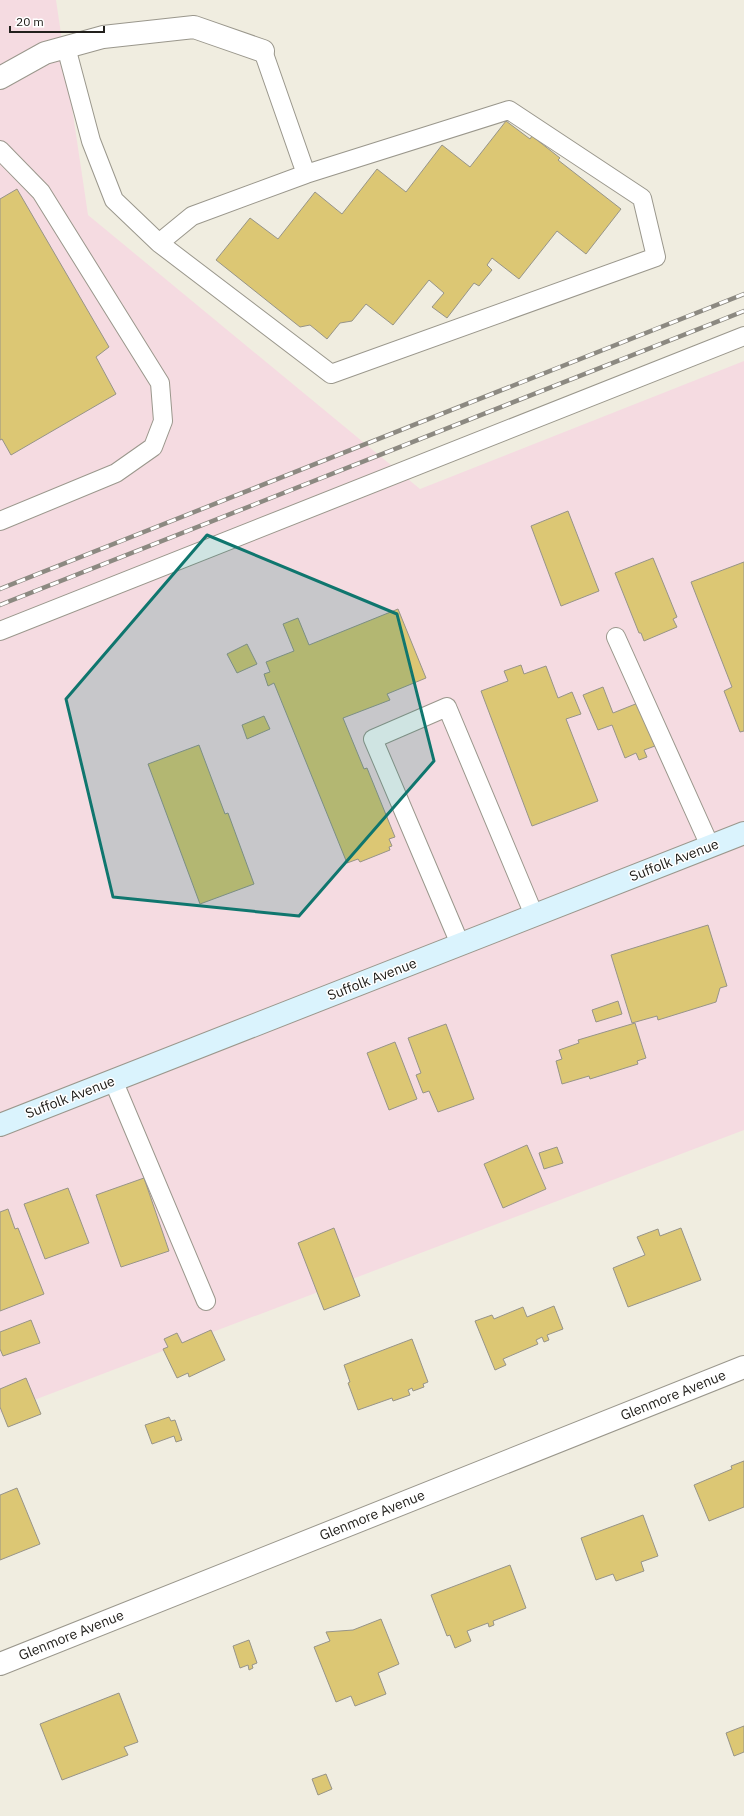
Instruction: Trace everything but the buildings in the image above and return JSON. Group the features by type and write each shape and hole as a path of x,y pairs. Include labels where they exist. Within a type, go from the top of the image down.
{"main road":[{"name":"Suffolk Avenue","path":"0,1125 744,833"}],"street":[{"path":"0,78 45,53 103,37 194,27 263,51"},
{"name":"Glenmore Avenue","path":"0,1664 744,1367"}],"lane":[{"path":"66,47 91,141 114,200 159,243 330,374 656,257 642,198 509,110 306,174 192,216 159,243"},
{"path":"263,51 306,174"},
{"path":"0,150 41,192 160,383 163,421 153,447 116,472 0,521"},
{"path":"0,631 744,336"},
{"path":"616,637 710,846"},
{"path":"460,944 373,739 447,707 534,915"},
{"path":"113,1080 206,1301"}],"highlighted area":[{"path":"207,535 397,614 434,761 299,916 113,897 66,699"}],"shaded area":[{"path":"0,0 56,0 88,215 420,489 744,361 744,1130 0,1413"}],"railway":[{"path":"0,589 744,294"},
{"path":"0,605 744,311"}]}
